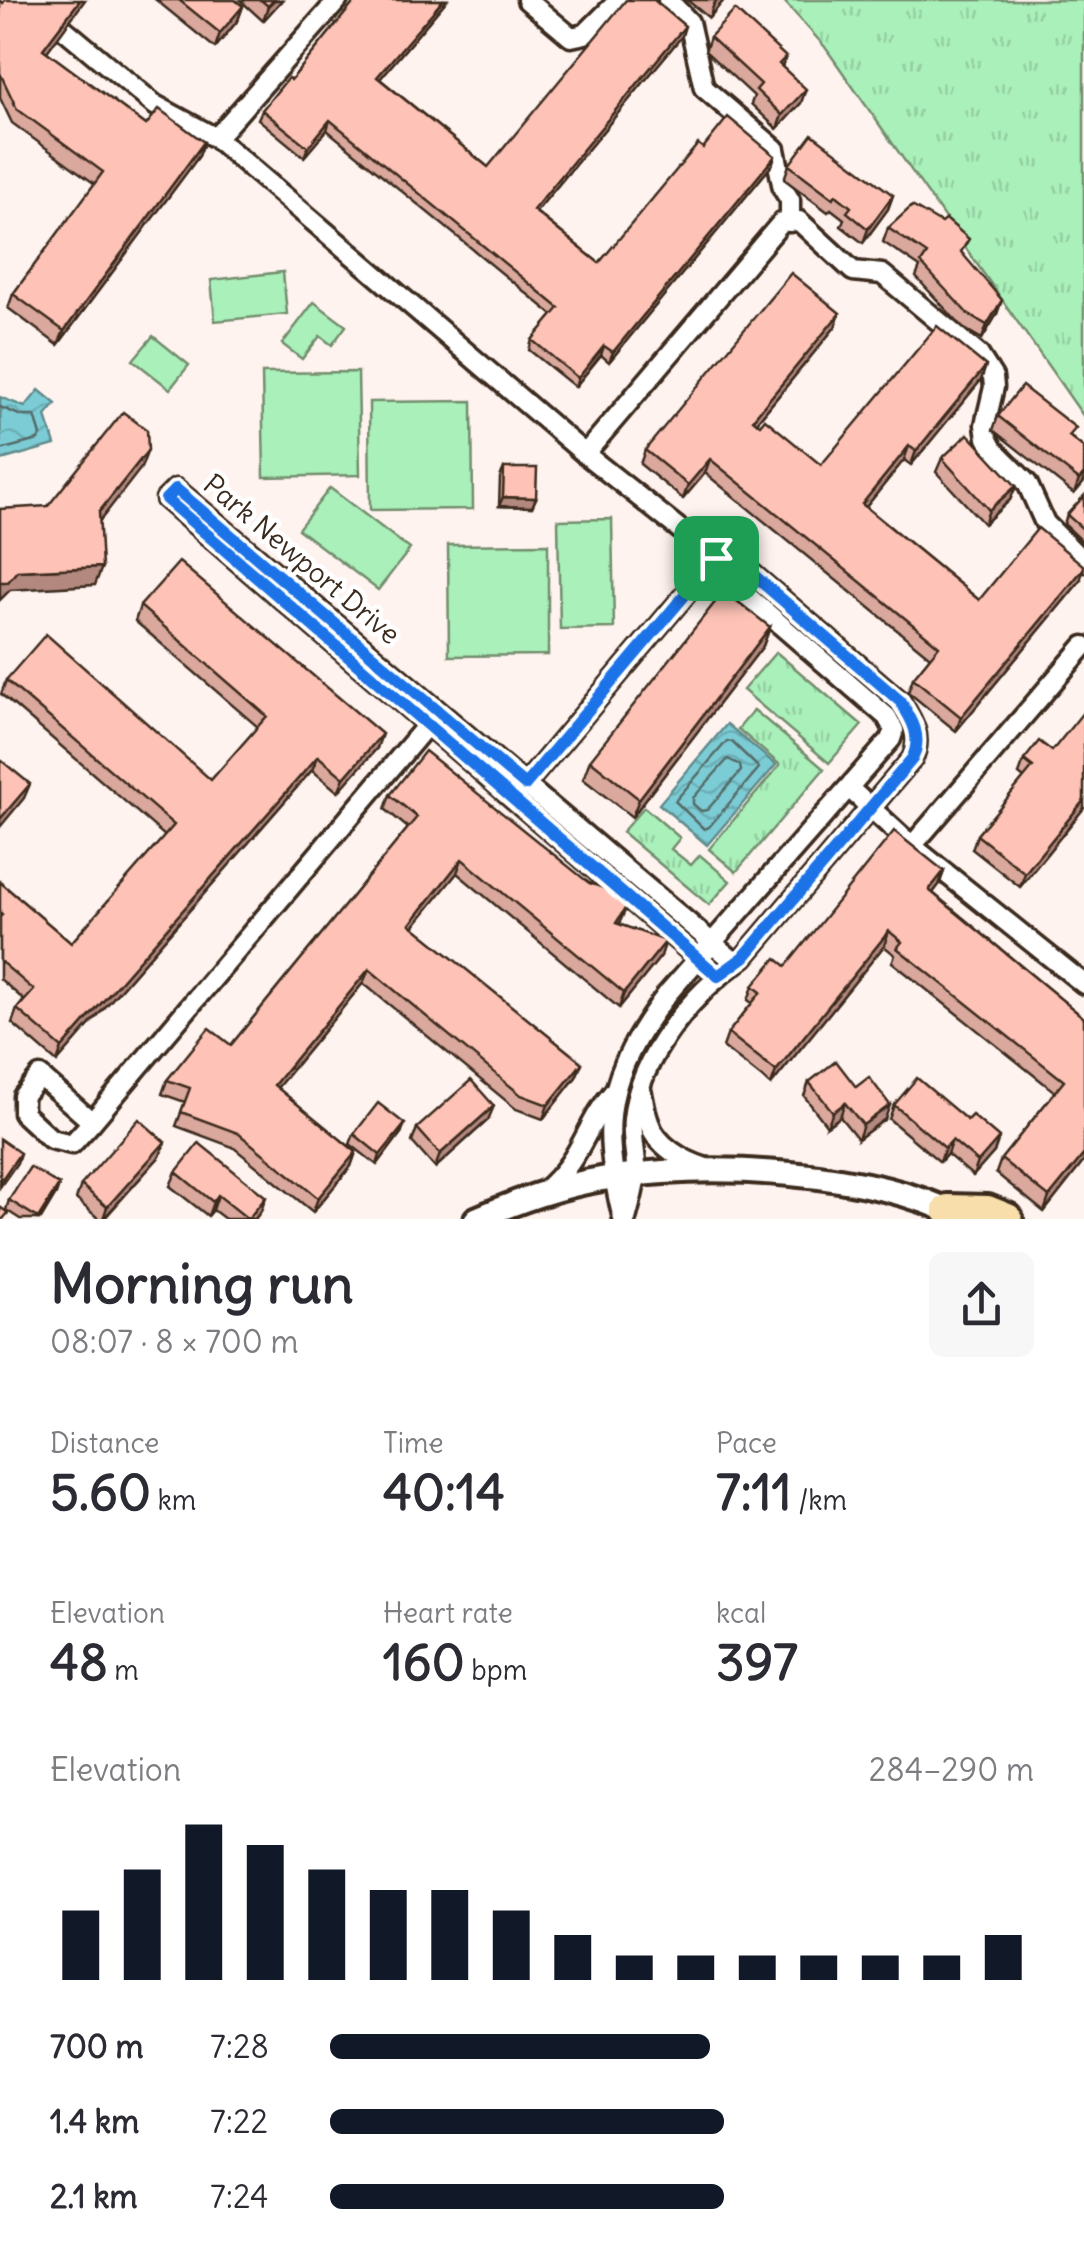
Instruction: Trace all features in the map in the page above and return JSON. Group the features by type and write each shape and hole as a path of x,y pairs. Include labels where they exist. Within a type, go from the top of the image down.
{"main road":[{"path":"958,1214 987,1210 1007,1219"}],"street":[{"path":"216,138 338,0"},
{"path":"527,0 571,37 585,34 619,0"},
{"path":"668,0 689,22 704,88 775,150 783,189 790,200 790,222"},
{"path":"64,28 155,105 216,138 585,454 716,558 723,575 886,716 894,730 891,739 668,993 637,1034 614,1091 611,1123 624,1176"},
{"path":"585,454 782,222 799,222 853,271 882,274 979,355 993,376 985,426 987,438 1027,484 1045,524 1084,562"},
{"name":"Park Newport Drive","path":"718,976 166,499 176,489 736,962"},
{"path":"625,1219 624,1176 632,1119 640,1090 666,1038 718,976 744,957 918,748 916,729 900,701 736,560 716,558"},
{"path":"512,800 716,558"},
{"path":"912,846 1084,646"},
{"path":"92,1122 440,710"},
{"path":"894,730 916,729"},
{"path":"849,788 912,846 1084,984"},
{"path":"640,1090 655,1135 691,1163 716,1171"},
{"path":"538,1196 574,1159 604,1102 614,1091"},
{"path":"476,1219 538,1196 624,1176 716,1171 797,1176 878,1188 958,1214"}],"green space":[{"path":"783,0 1084,0 1084,417 825,47"},
{"path":"283,272 287,314 215,321 211,280"},
{"path":"314,302 346,326 332,345 320,336 302,359 282,344"},
{"path":"153,336 189,365 170,389 133,360"},
{"path":"358,372 360,475 264,477 262,373"},
{"path":"472,401 473,509 370,510 369,402"},
{"path":"330,488 410,549 378,590 298,529"},
{"path":"612,519 614,628 560,629 558,520"},
{"path":"548,544 548,655 449,656 448,545"},
{"path":"776,652 862,725 829,763 743,690"},
{"path":"754,710 824,769 736,872 709,849 780,765 738,729"},
{"path":"644,807 680,838 671,849 691,865 700,855 730,881 709,905 622,832"}],"water":[{"path":"39,390 56,404 46,416 55,445 1,460 0,397 25,407"},
{"path":"727,724 776,765 707,845 659,804"}],"building":[{"path":"80,0 43,49 146,125 159,109 204,142 64,331 13,294 103,172 17,109 0,73 0,1"},
{"path":"179,0 235,0 243,6 220,33"},
{"path":"356,0 443,0 377,77 488,167 626,0 654,0 685,26 533,210 599,263 698,144 703,148 728,117 775,156 613,352 604,346 578,378 532,340 559,308 330,120 308,147 262,110"},
{"path":"735,10 786,57 779,64 806,89 782,115 756,90 761,84 710,37"},
{"path":"812,134 893,195 868,229 847,212 851,207 789,165"},
{"path":"912,206 941,223 946,219 969,239 961,252 1002,300 987,325 968,314 921,263 927,254 888,228"},
{"path":"791,273 840,313 753,419 760,425 765,419 821,465 937,326 986,366 916,451 909,446 862,504 979,600 1038,528 1084,566 961,717 913,678 939,646 710,459 688,485 645,450"},
{"path":"1022,386 1076,428 1069,436 1084,448 1084,474 1079,480 998,416"},
{"path":"123,412 147,430 148,450 99,512 102,567 17,571 8,582 0,582 0,509 48,506"},
{"path":"968,434 1016,486 989,510 942,458"},
{"path":"504,468 537,468 536,498 503,497"},
{"path":"1084,496 1084,530 1067,515"},
{"path":"179,562 382,734 344,778 318,756 62,1048 17,1009 34,990 0,961 0,882 71,943 174,825 6,680 46,634 211,780 267,716 140,606"},
{"path":"724,591 770,627 639,799 590,760"},
{"path":"1084,711 1084,800 1025,873 977,835 1033,767 1024,760 1039,741 1052,751"},
{"path":"425,751 589,883 612,891 628,904 616,923 666,941 624,993 462,859 410,924 582,1063 548,1105 521,1095 369,969 274,1085 356,1152 318,1198 238,1133 181,1112 190,1088 167,1080 209,1028 231,1045 417,817 390,795"},
{"path":"0,763 30,784 0,819"},
{"path":"894,831 944,871 929,890 1084,1018 1084,1154 1049,1197 1001,1159 1064,1081 897,948 902,942 889,931 776,1071 728,1033 761,992 753,986 776,958 786,966"},
{"path":"836,1061 856,1087 869,1077 890,1105 863,1125 845,1103 833,1112 809,1082"},
{"path":"917,1078 967,1120 972,1115 999,1138 978,1162 952,1140 945,1148 894,1105"},
{"path":"471,1080 494,1106 440,1154 417,1128"},
{"path":"378,1103 405,1124 380,1155 354,1134"},
{"path":"139,1119 165,1142 107,1207 81,1185"},
{"path":"0,1139 20,1153 0,1182"},
{"path":"199,1143 266,1197 248,1219 218,1195 213,1202 176,1172"},
{"path":"30,1167 59,1185 38,1218 9,1200"}],"route":[{"path":"176,489 525,785 716,558 736,560 900,701 916,729 918,748 744,957 718,976 166,499 176,489"}]}
